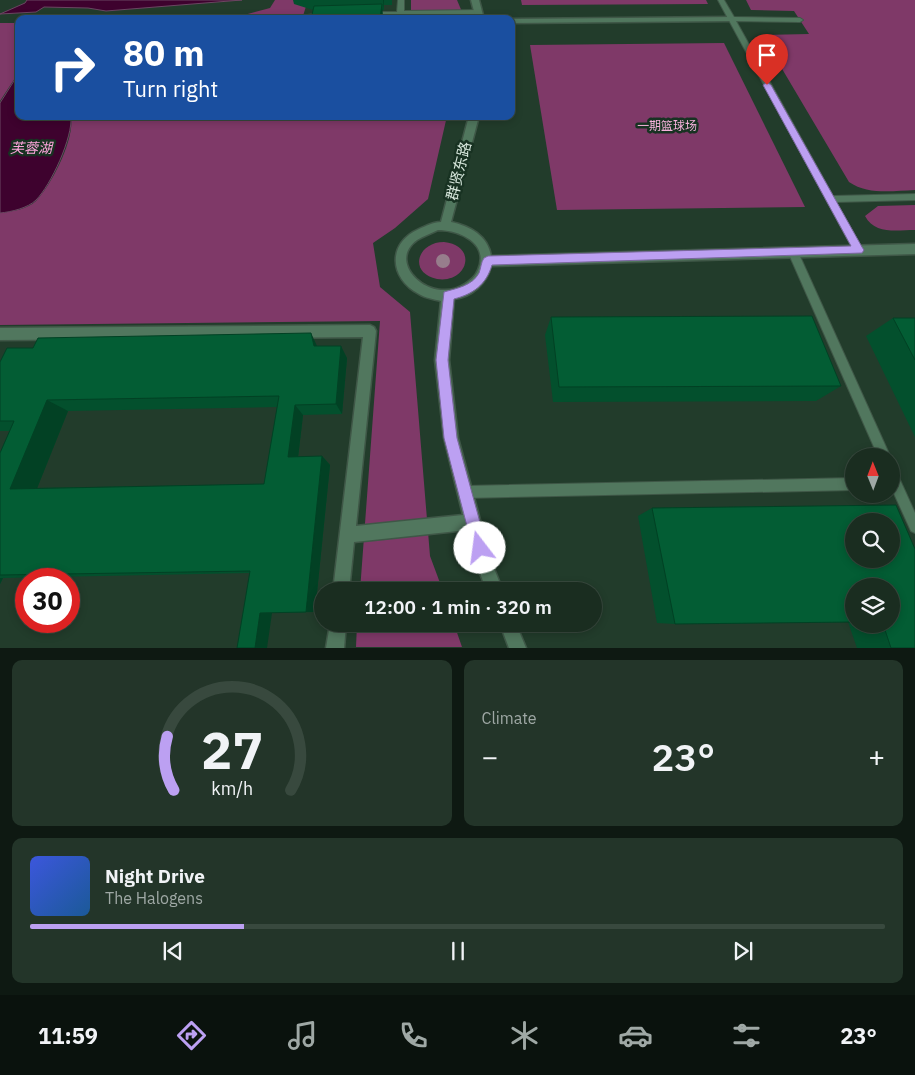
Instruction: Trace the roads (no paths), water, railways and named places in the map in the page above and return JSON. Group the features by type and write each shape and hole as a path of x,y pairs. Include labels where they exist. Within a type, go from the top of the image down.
{"street":[{"path":"474,0 480,15"},
{"path":"515,21 730,19"},
{"name":"群贤东路","path":"445,226 473,120"},
{"path":"445,226 465,230 477,237 485,248 488,260 484,275 476,284 463,292 448,295 424,292 412,285 403,275 400,261 402,249 411,237 423,230 445,226"},
{"path":"488,260 915,249"},
{"path":"448,295 442,360 450,438 483,561 491,582"},
{"path":"0,334 370,331 342,582"},
{"path":"347,535 473,522"},
{"path":"335,648 337,632"},
{"path":"511,632 518,648"}],"lane":[{"path":"400,15 401,0"},
{"path":"721,0 858,250"},
{"path":"364,14 382,15"},
{"path":"730,19 800,20"},
{"path":"830,199 915,197"},
{"path":"793,252 880,448"},
{"path":"465,492 845,484"},
{"path":"900,495 915,527"}],"water":[{"path":"27,0 242,0 106,11 88,8 44,7 36,12 0,14 25,3"},
{"name":"芙蓉湖","path":"15,79 15,120 71,120 71,125 60,160 42,193 29,205 14,211 0,213 0,103"}],"park label":[{"name":"一期篮球场","path":"667,126"}]}
